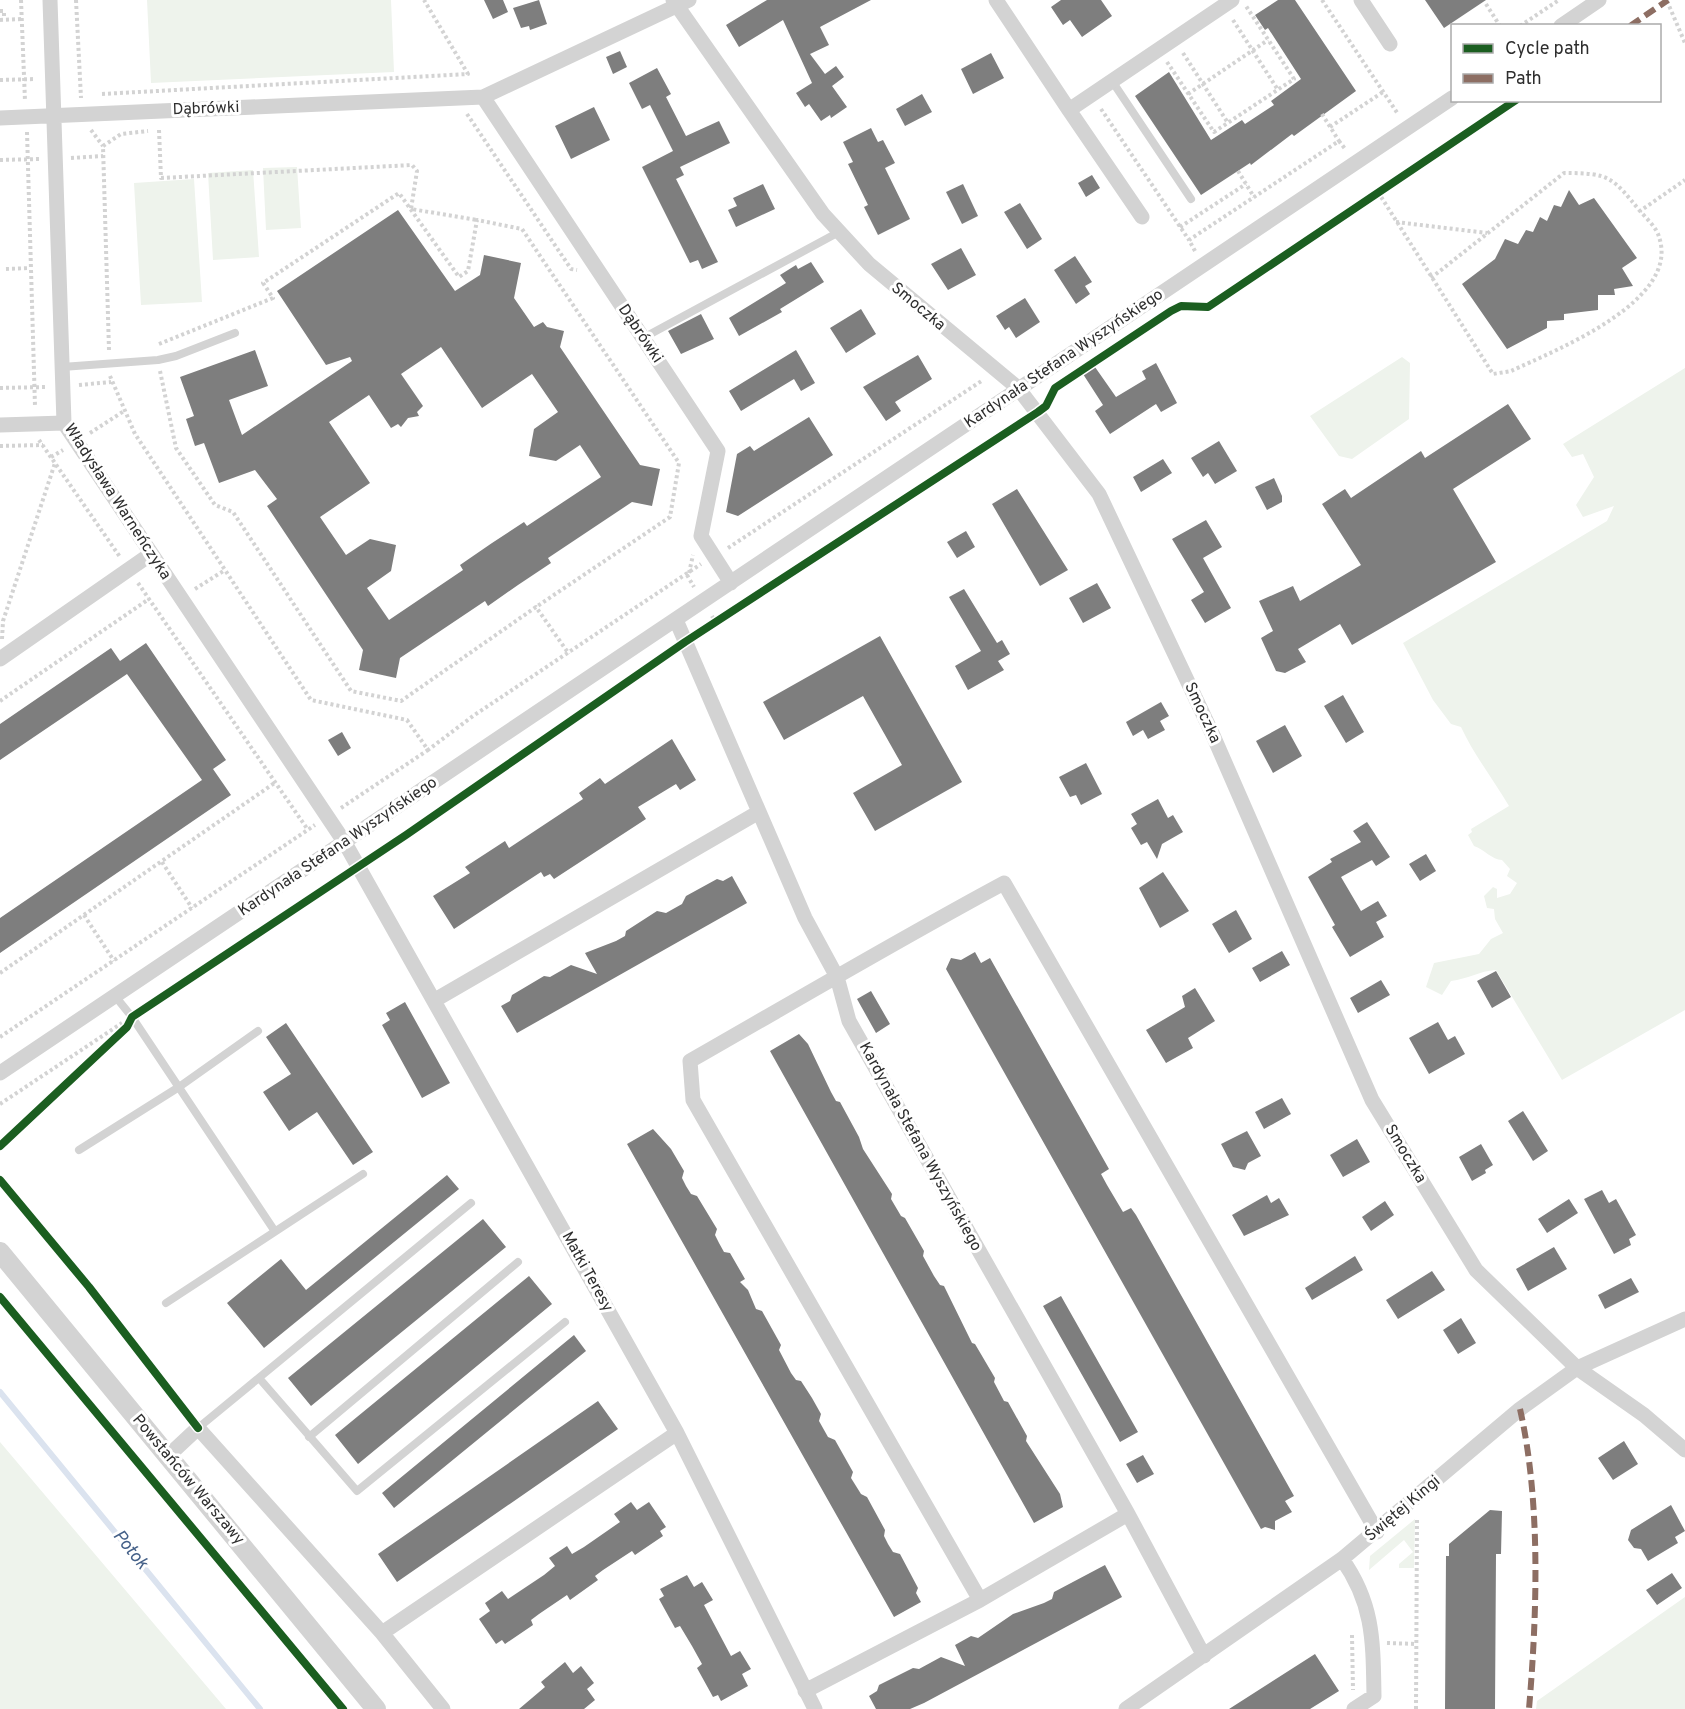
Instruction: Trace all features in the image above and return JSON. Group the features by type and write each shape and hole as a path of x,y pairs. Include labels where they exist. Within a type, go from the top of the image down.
{"street":[{"name":"Władysława Warneńczyka","path":"50,0 64,423 345,843"},
{"path":"996,0 1142,217"},
{"path":"1361,0 1390,44"},
{"path":"1564,24 1599,0"},
{"name":"Dąbrówki","path":"0,118 483,97 680,2"},
{"name":"Smoczka","path":"680,2 823,214 869,264 1018,388 1099,494 1212,733 1372,1100 1476,1270 1577,1368 1644,1415 1685,1450"},
{"path":"1069,110 1116,87 1239,3"},
{"name":"Dąbrówki","path":"483,97 718,451 701,536 731,584"},
{"name":"Kardynała Stefana Wyszyńskiego","path":"0,1073 1451,99"},
{"path":"0,425 64,423"},
{"path":"1,658 152,554"},
{"name":"Kardynała Stefana Wyszyńskiego","path":"675,620 805,918 837,977 849,1021 1128,1514 1204,1656"},
{"path":"435,1000 759,813"},
{"name":"Matki Teresy","path":"345,843 677,1433 815,1709"},
{"path":"980,1600 693,1100 690,1061 837,977 872,954 1004,883 1377,1532"},
{"name":"Powstańców Warszawy","path":"0,1252 376,1709"},
{"name":"Świętej Kingi","path":"1126,1709 1342,1559 1377,1532 1520,1409 1577,1368 1685,1319"},
{"path":"168,1456 198,1428 382,1633 443,1709"},
{"path":"382,1633 677,1433"},
{"path":"805,1691 980,1600 1128,1514"},
{"path":"1342,1559 1360,1588 1369,1611 1373,1643 1374,1702 1353,1704"}],"lane":[{"path":"1116,87 1191,199"},
{"path":"643,338 839,232"},
{"path":"63,367 176,357 236,333"},
{"path":"115,996 132,1017 274,1230"},
{"path":"79,1150 179,1087 258,1031"},
{"path":"166,1303 274,1230 363,1174"},
{"path":"198,1428 471,1203"},
{"path":"309,1437 518,1262"},
{"path":"259,1378 357,1491 565,1322"}],"path":[{"path":"21,0 25,103"},
{"path":"76,0 81,103"},
{"path":"80,95 468,74 424,0"},
{"path":"1255,0 1239,3 1231,17 1278,90"},
{"path":"1322,0 1398,115"},
{"path":"1523,24 1559,0"},
{"path":"1667,1 1685,44"},
{"path":"1167,61 1214,132 1294,79 1268,40 1239,3"},
{"path":"1486,4 1499,24"},
{"path":"0,11 4,11 2,19 21,19"},
{"path":"1188,94 1268,40"},
{"path":"1157,67 1182,50 1228,123"},
{"path":"0,80 41,79"},
{"path":"1116,87 1099,106 1189,240"},
{"path":"1330,127 1383,92"},
{"path":"456,115 468,114 571,269 586,273"},
{"path":"1322,114 1339,141"},
{"path":"87,125 103,146 109,348"},
{"path":"159,130 161,178 412,165 417,171 411,209"},
{"path":"103,146 121,134 171,130"},
{"path":"27,134 37,437 308,830"},
{"path":"65,158 103,156"},
{"path":"0,160 46,159"},
{"path":"1238,171 1254,197"},
{"path":"1378,192 1431,278 1492,374 1511,371 1614,319 1651,285 1661,264 1659,236 1615,181 1591,172 1564,172 1431,278"},
{"path":"1640,211 1685,180"},
{"path":"1180,227 1246,184"},
{"path":"411,209 477,220 522,229 679,463 670,517 401,700 351,691 233,512 215,505 176,448 157,345 273,298 263,284 399,193 459,277 468,271 477,220"},
{"path":"1396,222 1488,233"},
{"path":"6,269 30,268"},
{"path":"0,446 43,445"},
{"path":"1,658 3,621 55,463"},
{"path":"695,545 688,574 697,592"},
{"path":"700,554 705,562"},
{"path":"0,701 149,599"},
{"path":"536,607 569,654"},
{"path":"0,1029 2,1036 428,750"},
{"path":"1,971 276,782"},
{"path":"162,862 192,908"},
{"path":"84,915 114,961"},
{"path":"110,1042 127,1026 132,1017"},
{"path":"0,1104 132,1017"},
{"path":"1408,1520 1417,1513 1416,1709"},
{"path":"1352,1633 1353,1704"},
{"path":"1373,1643 1416,1644"}],"shaded area":[{"path":"147,0 391,0 394,72 151,83"},
{"path":"297,167 301,228 266,230 263,168"},
{"path":"253,170 259,257 213,260 208,173"},
{"path":"194,179 202,302 141,305 134,183"},
{"path":"1402,357 1410,363 1409,419 1352,459 1339,456 1310,416"},
{"path":"1685,368 1685,1010 1562,1080 1496,970 1451,981 1442,995 1426,987 1434,963 1479,954 1491,939 1503,933 1495,919 1494,909 1487,908 1484,896 1493,887 1497,889 1497,898 1510,894 1517,883 1507,876 1510,869 1502,860 1474,846 1468,835 1472,832 1471,829 1509,806 1461,727 1451,724 1433,700 1403,643 1607,521 1614,506 1583,517 1576,505 1594,477 1583,454 1572,457 1563,444"},
{"path":"0,1442 226,1709 0,1709"},
{"path":"1415,1519 1414,1568 1399,1568 1399,1564 1413,1552 1404,1540 1369,1570 1370,1556"},
{"path":"1685,1597 1685,1709 1536,1709 1537,1701"}],"building":[{"path":"484,0 503,0 508,12 493,19"},
{"path":"539,0 547,24 530,30 529,26 521,28 513,8"},
{"path":"767,0 871,0 820,27 829,45 810,54 825,74 836,66 844,77 832,86 847,107 831,118 830,115 821,121 809,104 805,107 796,93 812,83 783,20 739,47 726,25"},
{"path":"1061,0 1101,0 1112,16 1082,37 1070,20 1063,25 1051,7"},
{"path":"1278,0 1295,0 1356,91 1251,165 1250,163 1201,195 1135,96 1169,72 1211,140 1242,120 1245,124 1274,105 1271,101 1301,79 1268,28 1265,30 1255,15"},
{"path":"1425,0 1486,0 1444,28"},
{"path":"620,51 627,67 613,74 606,57"},
{"path":"991,53 1004,78 973,94 961,69"},
{"path":"657,68 671,94 666,97 686,136 719,121 730,143 680,167 684,175 676,179 718,262 702,269 698,260 690,263 642,167 673,151 650,105 642,109 629,83"},
{"path":"922,94 932,112 905,126 896,109"},
{"path":"594,107 610,140 571,159 555,126"},
{"path":"871,128 878,142 883,140 895,163 885,168 910,219 878,235 864,207 868,205 848,164 853,162 843,142"},
{"path":"1092,175 1100,188 1086,197 1078,183"},
{"path":"763,184 775,209 736,227 728,210 737,206 733,198"},
{"path":"963,184 978,216 962,224 946,192"},
{"path":"1569,190 1579,205 1594,198 1637,258 1622,268 1633,286 1614,289 1615,295 1598,295 1598,310 1564,314 1564,320 1547,321 1547,328 1507,349 1462,284 1495,259 1505,239 1518,244 1526,230 1533,232 1540,217 1547,221 1554,205 1561,207"},
{"path":"1020,203 1042,239 1027,249 1004,212"},
{"path":"398,210 455,291 480,275 484,255 521,263 514,298 534,327 543,322 547,327 564,331 560,347 640,465 660,469 652,506 632,502 548,558 551,563 488,606 485,601 400,658 396,678 359,670 363,650 267,506 277,499 255,470 219,483 204,443 195,446 186,419 194,416 180,377 255,350 268,386 229,400 242,435 352,361 350,357 326,365 277,291","holes":["441,347 482,408 532,374 558,412 534,429 529,456 556,461 580,445 601,477 527,526 524,522 492,543 460,565 463,570 389,620 367,588 391,571 396,545 370,539 346,555 320,517 370,483 329,422 369,395 391,428 398,424 401,427 408,418 419,416 417,412 423,406 401,374"]},
{"path":"961,248 976,275 948,290 931,264"},
{"path":"1075,256 1092,282 1085,286 1090,294 1076,304 1054,270"},
{"path":"811,262 824,282 780,309 782,312 739,336 729,318 786,283 780,275 796,265 798,269"},
{"path":"1025,298 1040,322 1016,338 1009,327 1005,330 996,316"},
{"path":"861,309 876,334 846,353 830,328"},
{"path":"701,314 714,339 681,354 668,331"},
{"path":"796,350 815,383 801,391 794,379 741,411 729,391"},
{"path":"918,355 932,379 895,402 901,411 886,421 863,387"},
{"path":"1156,363 1177,403 1161,412 1156,404 1110,434 1095,411 1103,405 1083,374 1095,367 1116,397 1146,379 1142,371"},
{"path":"1508,404 1531,439 1453,489 1496,562 1352,645 1340,624 1298,649 1306,662 1285,673 1276,671 1261,638 1273,631 1259,601 1293,586 1300,601 1361,565 1322,504 1345,489 1351,498 1421,451 1425,458"},
{"path":"809,417 833,455 738,516 726,512 737,454 750,446 754,451"},
{"path":"1219,441 1237,471 1215,484 1208,473 1203,477 1191,458"},
{"path":"1163,459 1172,473 1141,492 1133,477"},
{"path":"1274,478 1282,496 1282,502 1267,510 1255,487"},
{"path":"1017,489 1068,570 1040,586 992,504"},
{"path":"1206,520 1222,547 1203,558 1231,608 1205,623 1191,600 1204,592 1172,539"},
{"path":"966,531 975,547 957,558 947,542"},
{"path":"1097,583 1111,608 1083,623 1069,598"},
{"path":"964,589 997,643 1002,640 1010,654 998,661 1004,670 968,690 955,666 981,651 949,597"},
{"path":"880,636 962,782 875,831 853,793 902,765 863,696 784,740 763,702"},
{"path":"146,643 226,760 213,769 231,795 0,953 0,918 202,780 127,674 0,760 0,724 111,648 120,661"},
{"path":"1343,695 1364,732 1346,743 1324,706"},
{"path":"1161,702 1169,716 1160,721 1165,730 1148,739 1143,730 1133,736 1126,722"},
{"path":"1285,725 1302,756 1273,773 1256,741"},
{"path":"342,732 351,748 338,756 328,740"},
{"path":"672,739 696,780 680,790 676,784 638,807 646,819 554,879 550,874 544,877 541,872 454,929 433,896 470,873 465,867 505,841 509,848 583,799 579,793 600,778 605,784"},
{"path":"1086,763 1102,794 1081,805 1076,795 1070,797 1059,777"},
{"path":"1158,799 1168,818 1173,815 1183,832 1162,844 1157,859 1147,842 1141,845 1131,828 1137,824 1131,814"},
{"path":"1367,822 1390,857 1376,866 1372,860 1341,877 1361,911 1378,901 1387,916 1376,922 1384,937 1350,957 1332,927 1335,925 1308,877 1332,862 1330,859 1361,842 1353,831"},
{"path":"1426,854 1436,871 1420,881 1409,864"},
{"path":"1163,872 1189,911 1160,928 1139,888"},
{"path":"732,876 747,903 517,1033 501,1006 510,1001 512,995 544,976 550,977 571,965 597,974 585,953 625,936 626,931 657,911 666,913 682,904 686,896 717,879 723,881"},
{"path":"1236,910 1252,939 1229,953 1212,924"},
{"path":"1282,951 1290,965 1260,982 1252,968"},
{"path":"975,952 981,963 990,958 1109,1169 1101,1174 1107,1185 1123,1212 1131,1208 1136,1215 1294,1496 1285,1501 1292,1512 1275,1521 1275,1530 1265,1527 1261,1529 946,969 951,958 961,960"},
{"path":"1496,971 1511,997 1492,1008 1477,981"},
{"path":"1381,980 1390,995 1358,1013 1350,998"},
{"path":"1195,988 1215,1021 1188,1038 1193,1048 1166,1063 1146,1030 1185,1007 1182,996"},
{"path":"871,991 890,1024 876,1033 857,999"},
{"path":"405,1002 450,1083 422,1098 382,1025 390,1020 386,1013"},
{"path":"1438,1022 1448,1040 1455,1036 1465,1054 1429,1074 1409,1038"},
{"path":"286,1023 373,1152 353,1165 317,1112 289,1131 263,1092 291,1074 266,1037"},
{"path":"799,1034 808,1044 836,1101 840,1102 863,1149 892,1194 891,1199 924,1251 923,1256 934,1276 940,1285 944,1286 972,1343 975,1344 995,1378 994,1382 1004,1401 1008,1402 1027,1436 1026,1441 1060,1494 1063,1507 1034,1523 770,1051"},
{"path":"1282,1098 1291,1114 1264,1129 1255,1112"},
{"path":"1523,1111 1548,1151 1533,1161 1508,1121"},
{"path":"653,1129 671,1149 684,1171 682,1178 686,1186 691,1194 697,1196 717,1229 715,1235 724,1252 730,1253 745,1279 740,1282 748,1290 756,1309 762,1311 781,1345 779,1350 791,1373 796,1380 801,1381 812,1398 821,1414 819,1421 828,1437 835,1440 853,1472 851,1478 861,1494 867,1497 885,1530 884,1536 888,1544 893,1552 900,1554 918,1588 916,1593 921,1602 894,1617 627,1144"},
{"path":"1247,1131 1261,1156 1248,1163 1245,1170 1233,1167 1221,1144"},
{"path":"1357,1139 1370,1162 1343,1177 1330,1155"},
{"path":"1481,1144 1493,1165 1485,1170 1486,1173 1472,1181 1459,1157"},
{"path":"447,1175 459,1189 264,1348 227,1303 281,1259 306,1290"},
{"path":"1602,1190 1609,1203 1616,1199 1636,1235 1629,1239 1631,1245 1614,1254 1584,1199"},
{"path":"1267,1195 1271,1203 1279,1198 1289,1215 1244,1236 1232,1215"},
{"path":"1569,1199 1578,1213 1547,1233 1538,1219"},
{"path":"1385,1201 1394,1215 1371,1231 1362,1217"},
{"path":"483,1219 506,1247 311,1406 288,1378"},
{"path":"1554,1247 1567,1269 1528,1291 1516,1269"},
{"path":"1355,1256 1363,1270 1312,1300 1305,1288"},
{"path":"1432,1271 1445,1290 1398,1319 1386,1300"},
{"path":"529,1276 552,1304 358,1464 335,1435"},
{"path":"1631,1278 1639,1292 1605,1309 1598,1295"},
{"path":"1061,1296 1138,1432 1120,1442 1043,1306"},
{"path":"1461,1318 1476,1343 1458,1354 1443,1330"},
{"path":"574,1335 586,1351 394,1508 382,1493"},
{"path":"598,1401 618,1429 397,1582 378,1554"},
{"path":"1624,1441 1638,1464 1613,1480 1598,1458"},
{"path":"1143,1455 1154,1474 1137,1483 1126,1464"},
{"path":"631,1502 637,1510 649,1502 666,1527 660,1531 663,1536 635,1555 632,1551 603,1570 595,1576 598,1580 570,1600 567,1595 539,1614 531,1620 533,1625 505,1644 502,1640 496,1644 479,1619 490,1611 485,1603 502,1591 508,1599 544,1575 555,1566 549,1558 567,1546 572,1554 584,1547 620,1522 614,1514"},
{"path":"1671,1505 1685,1531 1675,1537 1678,1543 1648,1561 1641,1549 1634,1548 1628,1540 1631,1530"},
{"path":"1490,1510 1502,1511 1501,1554 1496,1554 1495,1709 1445,1709 1446,1556 1449,1556 1449,1544"},
{"path":"1105,1565 1122,1597 924,1703 910,1709 876,1709 869,1696 877,1691 879,1685 913,1668 919,1669 941,1657 965,1666 955,1645 971,1636 978,1638 1013,1614 1052,1599 1054,1592"},
{"path":"1672,1573 1682,1588 1657,1605 1646,1590"},
{"path":"687,1575 694,1587 702,1582 713,1600 704,1605 731,1656 740,1651 751,1669 742,1674 748,1686 721,1701 718,1695 713,1697 697,1668 702,1664 680,1626 675,1628 659,1599 664,1596 660,1589"},
{"path":"1315,1654 1339,1691 1310,1709 1229,1709"},
{"path":"565,1662 573,1673 581,1666 594,1683 587,1689 595,1700 584,1709 519,1709 545,1687 541,1682"}],"waterway":[{"name":"Potok","path":"0,1392 260,1709"}],"marked path":[{"path":"1633,24 1668,0"},
{"path":"1520,1409 1527,1445 1534,1520 1534,1635 1529,1709"}],"cycle path":[{"path":"0,1146 127,1027 132,1017 406,835 685,642 1038,412 1046,406 1055,388 1171,311 1181,306 1208,307 1513,102"},
{"path":"0,1180 89,1287 198,1428"},
{"path":"0,1297 343,1709"}]}
